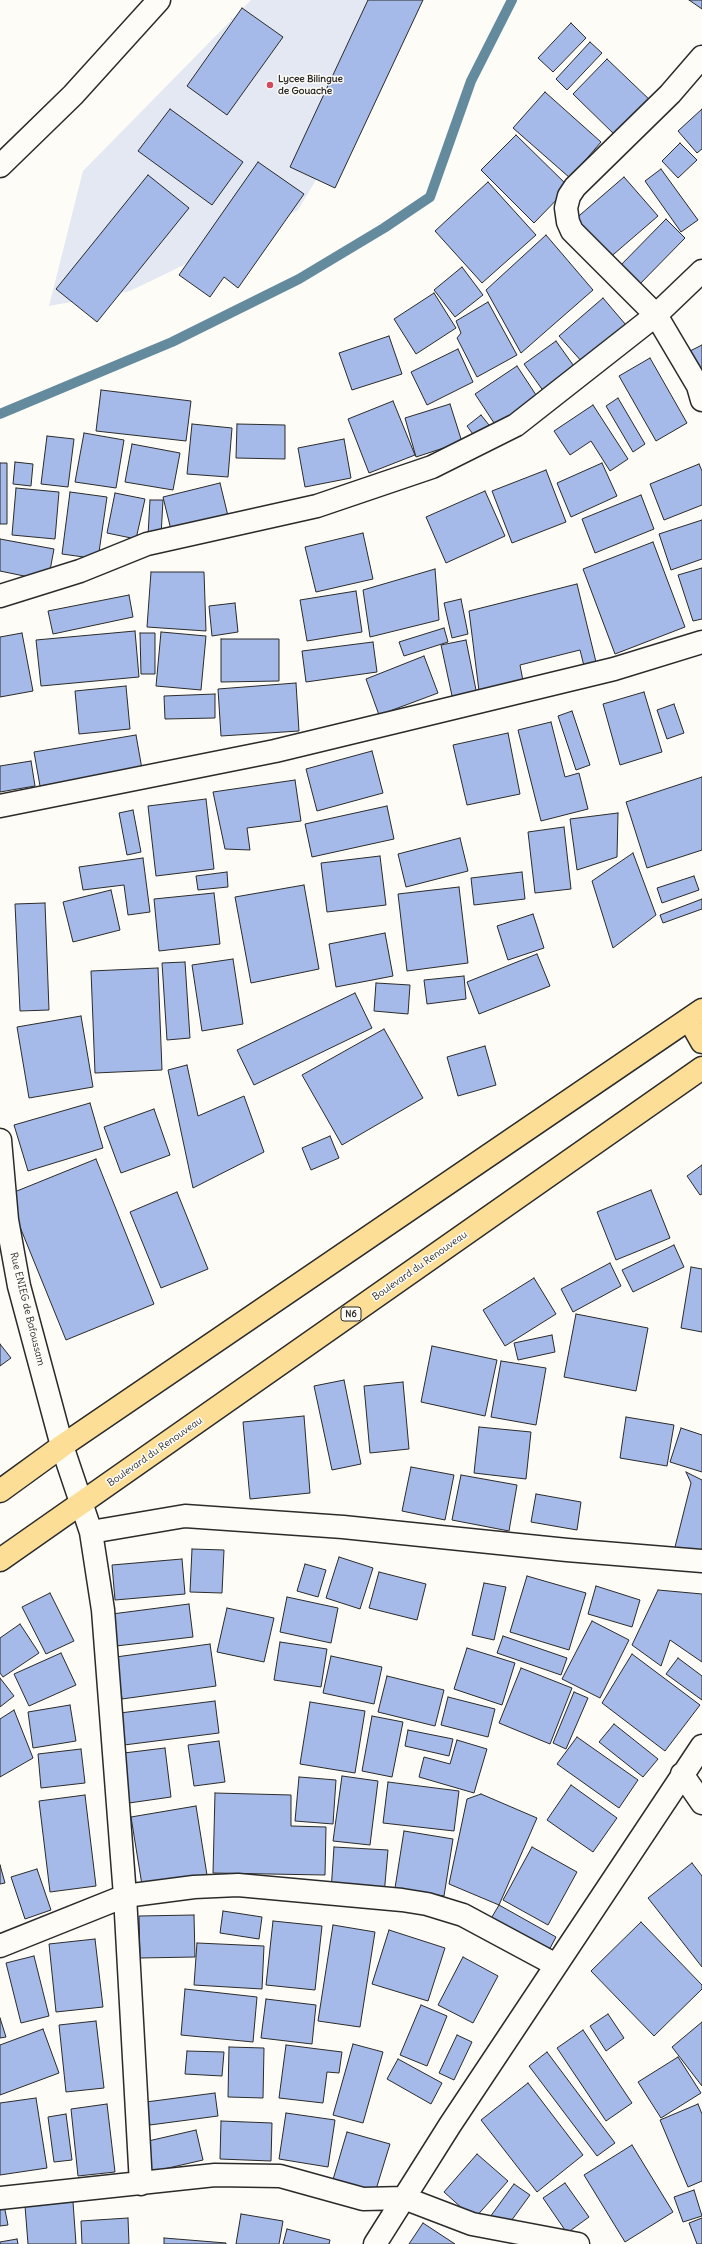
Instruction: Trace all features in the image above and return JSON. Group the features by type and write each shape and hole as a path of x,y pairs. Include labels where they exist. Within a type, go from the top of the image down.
{"highway":[{"path":"0,1491 62,1446 695,1014 702,1042"},
{"name":"Boulevard du Renouveau","path":"0,1560 702,1068"}],"street":[{"path":"0,166 73,95 159,0"},
{"path":"702,57 670,94 575,187 569,196 566,208 568,222 572,231 656,315 698,386 702,400"},
{"path":"0,596 80,571 147,544 318,506 432,467 516,425 656,315 702,271"},
{"path":"0,806 275,751 614,670 702,642"},
{"name":"Rue ENIEG de Bafoussam","path":"0,1140 1,1170 7,1220 20,1286 62,1446 73,1475 80,1504 91,1532 104,1610 125,1896 141,2184"},
{"path":"91,1532 185,1516 344,1527 559,1550 702,1561"},
{"path":"375,2244 556,1965 702,1746"},
{"path":"682,1774 702,1803"},
{"path":"0,1946 125,1896 194,1886 238,1885 402,1900 463,1915 556,1965"},
{"path":"0,2198 215,2175 280,2176 363,2199 404,2198 472,2224 578,2244"}],"shaded area":[{"name":"Lycee Bilingue de Gouache","path":"251,0 423,0 298,210 130,291 49,306 83,171"}],"building":[{"path":"368,0 423,0 335,188 290,167"},
{"path":"689,0 702,0 702,9"},
{"path":"242,8 283,37 227,115 187,86"},
{"path":"571,23 586,38 553,72 538,58"},
{"path":"590,42 602,53 567,90 556,79"},
{"path":"607,59 652,102 617,137 573,94"},
{"path":"545,92 601,142 570,178 513,128"},
{"path":"170,109 243,162 212,205 138,151"},
{"path":"702,109 702,149 697,153 678,131"},
{"path":"516,135 569,187 534,223 481,170"},
{"path":"680,143 697,160 678,178 662,161"},
{"path":"258,162 304,194 238,288 224,277 210,297 179,275"},
{"path":"661,169 698,220 681,232 645,181"},
{"path":"148,175 189,208 97,322 56,289"},
{"path":"624,177 658,216 607,260 573,221"},
{"path":"488,182 536,235 482,283 435,231"},
{"path":"666,219 685,238 635,289 616,270"},
{"path":"546,235 593,290 521,353 486,290"},
{"path":"462,267 483,295 455,317 434,290"},
{"path":"434,293 456,328 416,354 394,319"},
{"path":"603,298 626,325 583,363 559,336"},
{"path":"488,302 517,355 477,377 457,338 461,333 456,321"},
{"path":"389,336 402,374 352,390 339,353"},
{"path":"556,341 576,369 544,392 524,364"},
{"path":"702,345 702,376 690,351"},
{"path":"458,349 473,382 427,405 411,372"},
{"path":"650,358 687,423 656,441 619,376"},
{"path":"517,366 538,398 496,426 475,394"},
{"path":"101,390 191,401 186,441 96,431"},
{"path":"618,398 645,444 633,452 606,406"},
{"path":"393,401 415,455 369,473 348,419"},
{"path":"450,404 462,442 416,457 405,418"},
{"path":"593,405 628,459 610,471 591,441 570,455 554,431"},
{"path":"481,415 493,430 478,441 467,426"},
{"path":"192,424 232,428 228,477 187,474"},
{"path":"237,424 285,425 285,459 236,458"},
{"path":"84,433 124,440 116,488 75,482"},
{"path":"47,436 74,439 68,487 41,484"},
{"path":"344,439 351,478 305,487 298,448"},
{"path":"132,444 180,453 173,490 125,482"},
{"path":"15,462 33,464 31,486 13,484"},
{"path":"0,463 7,463 7,524 0,524"},
{"path":"602,463 617,496 571,517 557,483"},
{"path":"699,464 702,471 702,505 664,520 650,484"},
{"path":"546,470 566,522 512,543 492,491"},
{"path":"220,483 228,516 171,530 163,497"},
{"path":"16,488 59,492 55,539 12,535"},
{"path":"485,491 505,536 446,563 426,517"},
{"path":"70,492 107,497 98,559 62,554"},
{"path":"115,493 145,499 136,539 107,533"},
{"path":"641,495 654,529 595,553 582,519"},
{"path":"150,500 163,500 161,536 148,535"},
{"path":"702,520 702,559 671,570 659,534"},
{"path":"363,533 373,579 316,592 305,547"},
{"path":"0,539 54,549 48,581 0,571"},
{"path":"653,542 685,627 615,654 583,569"},
{"path":"702,568 702,619 693,621 678,575"},
{"path":"435,569 439,620 370,637 363,590"},
{"path":"151,572 204,572 206,631 147,627"},
{"path":"577,584 596,662 584,666 580,650 520,665 523,681 479,691 469,611"},
{"path":"356,591 362,632 307,641 300,600"},
{"path":"129,595 133,617 53,634 48,611"},
{"path":"461,599 468,634 452,638 444,603"},
{"path":"235,603 238,632 212,636 209,606"},
{"path":"444,628 448,642 404,656 399,642"},
{"path":"135,631 139,677 41,686 36,640"},
{"path":"161,632 206,636 201,690 156,686"},
{"path":"22,633 33,691 0,697 0,637"},
{"path":"140,633 155,633 155,674 141,674"},
{"path":"221,639 279,639 279,681 221,682"},
{"path":"466,640 478,700 454,705 441,645"},
{"path":"373,642 377,672 306,682 302,651"},
{"path":"424,656 438,693 379,715 366,679"},
{"path":"296,683 299,731 221,736 218,689"},
{"path":"126,686 130,729 79,734 75,691"},
{"path":"644,692 662,752 620,765 603,704"},
{"path":"215,694 215,718 165,719 164,696"},
{"path":"674,704 684,733 667,739 657,710"},
{"path":"572,711 590,765 576,770 558,716"},
{"path":"551,722 565,777 579,773 588,809 541,821 518,730"},
{"path":"508,733 520,794 467,805 453,745"},
{"path":"136,735 142,769 40,786 34,752"},
{"path":"372,751 383,793 317,811 306,769"},
{"path":"31,761 35,786 0,792 0,766"},
{"path":"702,777 702,850 647,868 626,802"},
{"path":"295,780 301,821 247,828 250,850 225,849 213,792"},
{"path":"206,799 214,869 156,876 148,806"},
{"path":"387,806 394,839 312,857 305,824"},
{"path":"133,810 141,852 127,855 119,813"},
{"path":"618,813 617,857 577,870 570,819"},
{"path":"564,827 571,889 535,893 528,832"},
{"path":"460,838 468,871 406,887 398,854"},
{"path":"633,853 656,915 613,948 592,881"},
{"path":"380,856 386,905 327,912 321,863"},
{"path":"143,858 150,912 128,915 124,885 83,890 79,867"},
{"path":"227,872 228,887 198,890 196,876"},
{"path":"522,872 525,899 474,905 471,878"},
{"path":"694,876 699,890 662,903 657,888"},
{"path":"304,885 319,969 251,983 235,897"},
{"path":"459,887 468,963 407,971 398,894"},
{"path":"111,890 120,930 73,942 63,902"},
{"path":"214,893 220,944 159,951 154,899"},
{"path":"702,899 702,909 663,923 660,915"},
{"path":"45,903 49,1010 20,1011 15,904"},
{"path":"533,914 544,948 508,960 497,926"},
{"path":"385,933 393,976 336,987 329,944"},
{"path":"537,954 550,986 479,1014 467,982"},
{"path":"233,959 243,1024 202,1031 192,965"},
{"path":"185,962 190,1038 167,1040 162,963"},
{"path":"158,968 162,1070 95,1073 91,971"},
{"path":"464,976 466,999 427,1004 424,980"},
{"path":"376,983 410,985 408,1014 374,1011"},
{"path":"355,993 372,1028 254,1085 237,1050"},
{"path":"81,1016 93,1087 29,1098 17,1027"},
{"path":"384,1029 423,1098 342,1145 302,1075"},
{"path":"485,1046 496,1085 458,1096 447,1057"},
{"path":"187,1065 198,1116 244,1096 264,1152 193,1188 168,1070"},
{"path":"90,1103 103,1148 28,1171 14,1125"},
{"path":"154,1109 170,1155 121,1173 104,1127"},
{"path":"330,1136 339,1158 311,1170 302,1148"},
{"path":"96,1159 154,1304 66,1340 7,1195"},
{"path":"702,1165 702,1194 700,1195 687,1176"},
{"path":"651,1190 670,1238 616,1260 597,1212"},
{"path":"177,1192 208,1269 161,1288 130,1212"},
{"path":"674,1245 684,1267 633,1292 622,1270"},
{"path":"610,1263 621,1286 573,1312 561,1289"},
{"path":"691,1267 702,1269 702,1332 681,1328"},
{"path":"534,1278 556,1314 505,1346 483,1310"},
{"path":"576,1314 648,1328 636,1391 564,1377"},
{"path":"552,1335 555,1352 518,1360 514,1343"},
{"path":"0,1344 11,1358 0,1366"},
{"path":"432,1346 497,1360 485,1416 421,1402"},
{"path":"501,1361 546,1368 536,1425 491,1417"},
{"path":"344,1380 361,1464 332,1470 314,1386"},
{"path":"403,1382 409,1449 370,1453 364,1386"},
{"path":"304,1416 310,1493 250,1499 243,1422"},
{"path":"626,1417 674,1425 667,1466 620,1458"},
{"path":"479,1427 531,1432 526,1479 474,1473"},
{"path":"681,1428 702,1435 702,1472 670,1462"},
{"path":"411,1467 454,1475 445,1520 402,1511"},
{"path":"686,1472 702,1480 702,1551 674,1551 691,1483"},
{"path":"461,1475 517,1485 509,1531 452,1520"},
{"path":"536,1494 581,1502 577,1530 531,1522"},
{"path":"192,1549 224,1550 222,1593 190,1592"},
{"path":"339,1557 373,1568 360,1609 326,1598"},
{"path":"182,1559 185,1594 115,1600 112,1565"},
{"path":"305,1564 326,1570 318,1597 297,1591"},
{"path":"379,1572 426,1584 417,1620 369,1608"},
{"path":"527,1576 586,1593 569,1650 510,1632"},
{"path":"484,1583 506,1587 494,1640 472,1635"},
{"path":"596,1586 640,1600 632,1627 588,1614"},
{"path":"658,1590 702,1594 702,1662 670,1640 661,1666 632,1645"},
{"path":"50,1593 74,1641 46,1654 22,1607"},
{"path":"287,1597 338,1608 331,1643 280,1632"},
{"path":"189,1604 193,1637 116,1646 112,1614"},
{"path":"227,1608 274,1618 264,1662 217,1652"},
{"path":"592,1621 629,1640 600,1698 562,1679"},
{"path":"20,1624 39,1653 3,1677 0,1673 0,1638"},
{"path":"503,1636 567,1658 561,1675 497,1653"},
{"path":"280,1642 327,1649 321,1687 274,1680"},
{"path":"210,1644 216,1686 122,1699 116,1657"},
{"path":"467,1648 515,1663 502,1705 454,1689"},
{"path":"61,1653 76,1685 29,1706 14,1674"},
{"path":"632,1654 700,1705 665,1751 602,1703"},
{"path":"331,1656 382,1667 374,1704 323,1693"},
{"path":"678,1658 702,1676 702,1700 666,1674"},
{"path":"521,1668 572,1688 550,1744 499,1723"},
{"path":"387,1676 444,1690 435,1726 378,1712"},
{"path":"0,1678 14,1696 0,1707"},
{"path":"574,1692 588,1698 566,1749 553,1743"},
{"path":"448,1697 495,1709 488,1737 441,1725"},
{"path":"215,1701 219,1733 124,1745 120,1713"},
{"path":"310,1702 365,1711 355,1773 300,1764"},
{"path":"70,1705 76,1741 33,1748 28,1712"},
{"path":"14,1710 33,1758 0,1777 0,1719"},
{"path":"372,1716 403,1722 392,1777 362,1771"},
{"path":"614,1724 658,1759 643,1777 599,1742"},
{"path":"408,1730 453,1739 449,1756 405,1746"},
{"path":"577,1737 638,1780 619,1808 557,1764"},
{"path":"457,1740 487,1749 474,1793 419,1777 424,1757 450,1764"},
{"path":"219,1741 225,1782 194,1786 188,1745"},
{"path":"165,1748 171,1797 129,1803 124,1753"},
{"path":"81,1749 85,1783 41,1788 38,1754"},
{"path":"342,1776 378,1781 370,1845 333,1841"},
{"path":"299,1777 336,1780 333,1824 295,1821"},
{"path":"388,1782 459,1791 454,1831 383,1823"},
{"path":"571,1785 617,1818 593,1852 547,1820"},
{"path":"215,1793 291,1795 291,1826 326,1827 325,1875 213,1873"},
{"path":"481,1794 537,1818 499,1905 449,1884 467,1799"},
{"path":"85,1795 96,1886 50,1892 39,1801"},
{"path":"196,1806 207,1875 142,1885 131,1817"},
{"path":"404,1831 453,1839 444,1896 395,1888"},
{"path":"334,1847 388,1850 384,1895 331,1891"},
{"path":"532,1847 577,1872 548,1925 503,1900"},
{"path":"692,1863 702,1876 702,1967 648,1898"},
{"path":"0,1865 5,1883 0,1884"},
{"path":"37,1869 51,1910 25,1919 11,1877"},
{"path":"499,1905 556,1937 547,1954 489,1922"},
{"path":"223,1911 262,1917 259,1939 220,1933"},
{"path":"194,1915 195,1957 140,1958 139,1916"},
{"path":"273,1921 322,1926 315,1990 266,1985"},
{"path":"641,1922 702,1985 702,1989 654,2036 591,1971"},
{"path":"333,1925 375,1932 360,2027 318,2021"},
{"path":"389,1930 445,1948 428,2001 372,1984"},
{"path":"95,1939 103,2007 56,2012 49,1944"},
{"path":"197,1943 264,1946 262,1989 194,1985"},
{"path":"34,1956 49,2016 21,2023 6,1963"},
{"path":"463,1957 498,1976 473,2023 438,2005"},
{"path":"185,1989 257,1997 253,2042 181,2035"},
{"path":"266,1999 316,2005 312,2044 261,2038"},
{"path":"421,2005 447,2016 427,2066 400,2055"},
{"path":"608,2014 624,2038 606,2051 590,2026"},
{"path":"0,2018 6,2037 0,2038"},
{"path":"96,2021 104,2088 66,2092 59,2025"},
{"path":"702,2022 702,2086 672,2047"},
{"path":"43,2029 59,2073 0,2095 0,2045"},
{"path":"583,2030 632,2103 606,2121 557,2048"},
{"path":"457,2035 472,2042 454,2080 439,2073"},
{"path":"353,2044 383,2052 363,2123 333,2115"},
{"path":"286,2045 342,2052 339,2073 327,2072 323,2103 279,2098"},
{"path":"229,2047 264,2048 263,2098 228,2097"},
{"path":"187,2051 224,2052 222,2076 185,2074"},
{"path":"547,2052 615,2143 597,2156 529,2066"},
{"path":"678,2057 701,2093 661,2118 638,2082"},
{"path":"398,2059 442,2083 431,2104 387,2079"},
{"path":"528,2083 583,2155 537,2192 481,2120"},
{"path":"215,2093 218,2116 150,2125 146,2102"},
{"path":"36,2098 47,2168 0,2175 0,2103"},
{"path":"107,2104 115,2172 78,2176 71,2109"},
{"path":"698,2104 702,2114 702,2181 688,2187 660,2120"},
{"path":"286,2113 335,2120 328,2167 279,2159"},
{"path":"66,2114 72,2160 54,2162 48,2117"},
{"path":"221,2121 272,2123 271,2161 220,2159"},
{"path":"196,2130 203,2160 151,2172 144,2142"},
{"path":"347,2132 390,2144 374,2196 332,2183"},
{"path":"632,2145 673,2212 625,2242 584,2175"},
{"path":"477,2154 508,2181 474,2219 444,2192"},
{"path":"565,2183 589,2217 567,2233 543,2198"},
{"path":"514,2184 530,2195 506,2228 490,2217"},
{"path":"694,2190 702,2216 683,2222 674,2197"},
{"path":"73,2202 76,2244 28,2244 25,2206"},
{"path":"4,2205 8,2225 0,2226 0,2206"},
{"path":"241,2214 283,2221 279,2244 236,2244"},
{"path":"128,2218 129,2244 82,2244 81,2221"},
{"path":"702,2218 702,2244 697,2244 689,2223"},
{"path":"423,2223 455,2244 409,2244"},
{"path":"287,2229 330,2240 329,2244 283,2244"},
{"path":"164,2238 226,2243 226,2244 164,2244"},
{"path":"17,2239 18,2244 0,2244 0,2242"}],"waterway":[{"path":"0,414 172,342 299,279 384,228 430,197 471,81 512,0"}],"place":[{"name":"Lycee Bilingue de Gouache","path":"270,85"}]}
